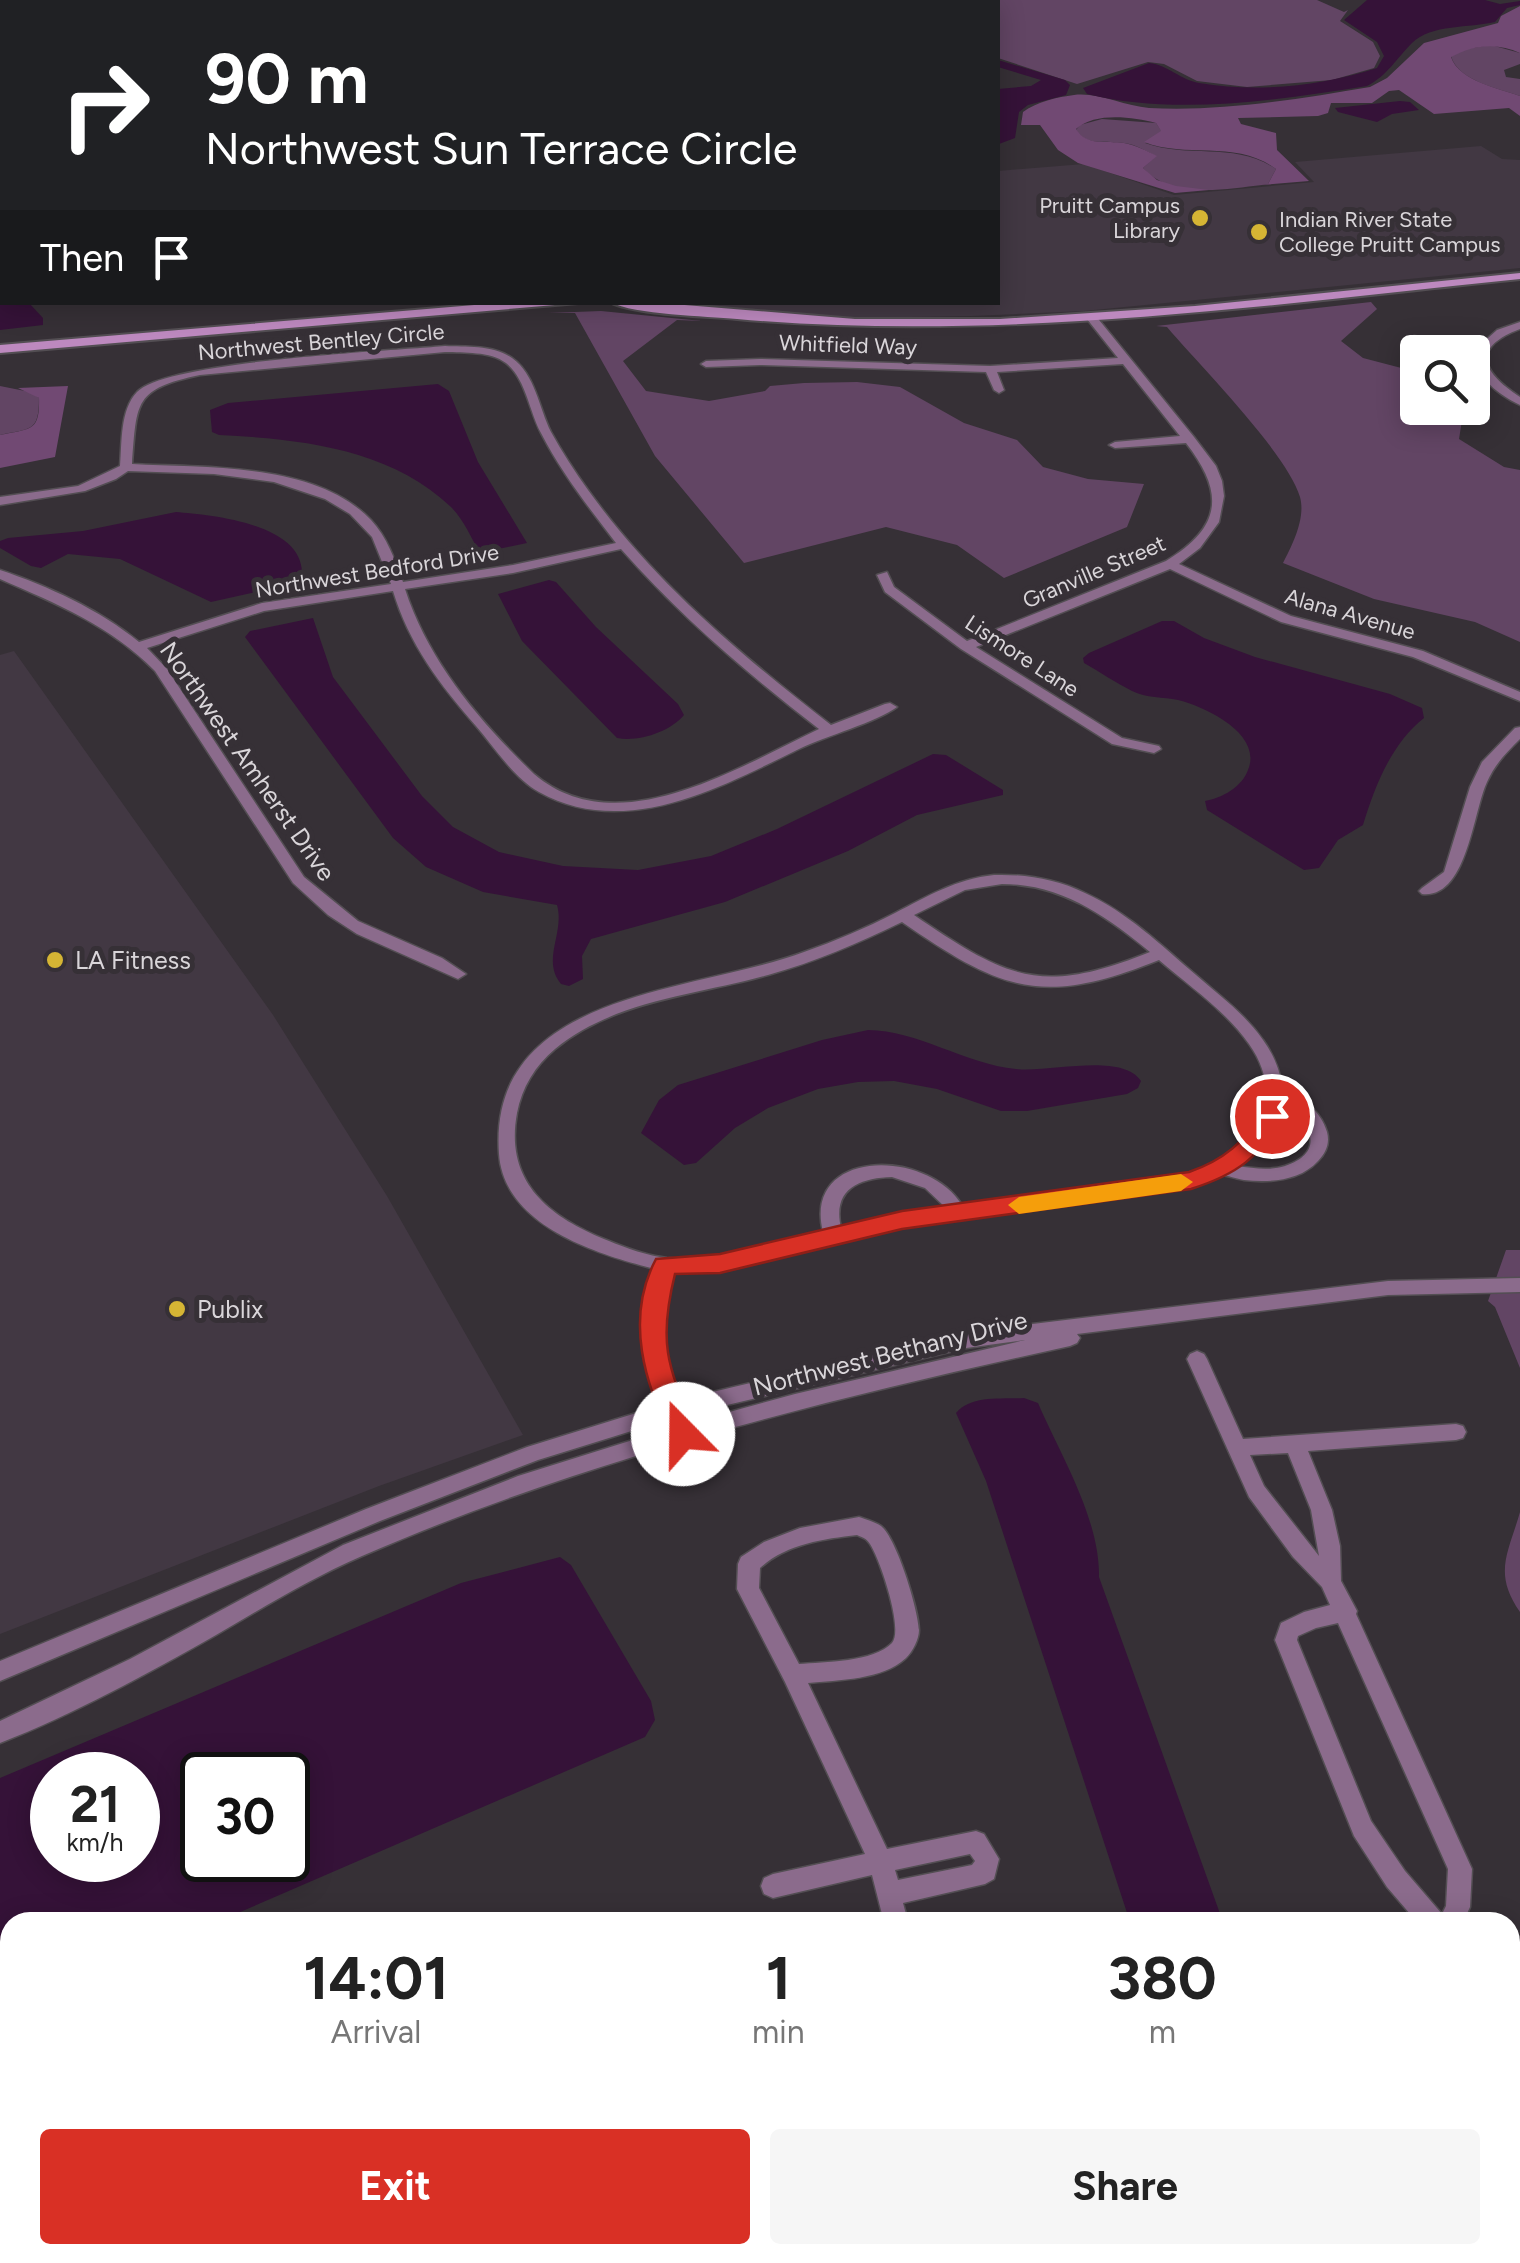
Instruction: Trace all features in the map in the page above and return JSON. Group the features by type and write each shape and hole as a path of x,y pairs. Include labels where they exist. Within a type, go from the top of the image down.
{"street":[{"path":"642,305 861,323 999,324 1520,276"},
{"path":"506,306 513,305"},
{"path":"0,349 526,305"},
{"path":"664,305 681,309"},
{"name":"Granville Street","path":"966,646 1170,564 1199,543 1219,514 1218,480 1190,439 1091,317"},
{"path":"1490,340 1520,325"},
{"name":"Northwest Bentley Circle","path":"126,467 130,406 145,383 200,372 407,353 500,351 521,372 546,432 580,489 624,545 663,589 759,676 829,730"},
{"name":"Whitfield Way","path":"706,364 990,368 1128,362"},
{"path":"990,368 999,390"},
{"path":"1490,380 1520,402"},
{"path":"1115,445 1190,439"},
{"path":"0,501 78,492 126,467 245,475 301,486 327,496 372,526 384,544 414,631 446,684 528,777 564,798 589,805 656,804 683,796 890,707"},
{"name":"Northwest Bedford Drive","path":"140,646 262,607 514,570 624,545"},
{"name":"Alana Avenue","path":"1170,564 1286,618 1418,654 1520,696"},
{"name":"Northwest Amherst Drive","path":"0,574 85,610 140,646 160,669 298,880 318,900 371,935 433,956 458,974"},
{"name":"Lismore Lane","path":"883,575 889,589 966,646 1117,741 1154,749"},
{"path":"1428,891 1452,874 1477,786 1489,762 1520,731"},
{"path":"994,879 1059,887 1095,904 1161,953 1258,1045 1271,1070 1276,1093 1272,1116 1252,1147 1222,1169 1164,1186 902,1220 720,1264 664,1265 599,1248 550,1221 525,1196 512,1170 506,1140 508,1111 516,1084 530,1063 557,1039 606,1012 759,973 903,915 966,884 994,879"},
{"path":"903,915 962,956 992,972 1020,980 1062,984 1089,981 1161,953"},
{"path":"1222,1169 1250,1176 1291,1171 1310,1160 1318,1149 1320,1132 1312,1115 1296,1100 1276,1093"},
{"path":"834,1238 828,1211 836,1193 852,1180 874,1172 908,1172 930,1180 948,1194 957,1212"},
{"path":"664,1265 652,1318 654,1362 683,1434"},
{"name":"Northwest Bethany Drive","path":"0,1670 373,1515 534,1453 673,1410 966,1340 1388,1288 1520,1285"},
{"name":"Northwest Bethany Drive","path":"0,1732 158,1656 348,1552 521,1482 939,1366 1198,1312"},
{"path":"1197,1358 1256,1491 1301,1551 1330,1581 1346,1611 1456,1855 1460,1869 1455,1912"},
{"path":"1237,1448 1456,1432"},
{"path":"1293,1443 1316,1498 1332,1558 1330,1581"},
{"path":"792,1675 872,1664 892,1658 904,1647 907,1625 891,1568 882,1544 868,1528 816,1534 764,1552 749,1564 748,1589 881,1862 894,1912"},
{"path":"1346,1611 1312,1619 1290,1630 1286,1640 1362,1828 1396,1879 1424,1912"},
{"path":"773,1886 976,1842 986,1859 985,1871 976,1876 889,1894"}],"shaded area":[{"path":"1000,0 1317,0 1344,12 1348,10 1340,21 1373,42 1380,56 1374,68 1332,80 1247,87 1197,81 1164,64 1148,62 1077,84 1000,59"},
{"path":"1367,0 1485,0 1500,4 1520,1 1520,5 1507,8 1495,22 1420,37 1367,86 1191,105 1121,101 1087,94 1083,88 1149,63 1192,81 1244,87 1311,83 1377,68 1384,56 1377,42 1344,20"},
{"path":"1520,6 1520,53 1485,46 1451,57 1471,78 1520,96 1520,116 1509,108 1434,114 1399,90 1389,91 1372,103 1331,103 1328,113 1318,116 1238,118 1241,124 1276,133 1277,150 1309,181 1262,185 1268,184 1276,169 1261,160 1144,142 1161,131 1156,123 1103,118 1076,129 1091,141 1128,144 1157,156 1143,168 1157,180 1209,190 1175,193 1078,163 1058,150 1040,125 1021,125 1023,112 1028,108 1074,95 1092,95 1149,108 1204,108 1370,87 1387,78 1424,43 1498,23 1501,16"},
{"path":"1491,45 1520,53 1520,64 1504,70 1506,77 1520,79 1520,96 1470,78 1451,56"},
{"path":"1000,61 1065,80 1070,85 1066,95 1028,105 1019,112 1015,138 1000,144 1000,89 1031,86 1041,80 1000,68"},
{"path":"1410,102 1419,110 1392,114 1377,122 1335,108"},
{"path":"1102,119 1156,123 1162,132 1145,143 1162,148 1244,155 1276,169 1268,184 1262,185 1200,190 1169,185 1143,168 1156,156 1128,144 1091,141 1076,130 1080,125"},
{"name":"Indian River State College Pruitt Campus","path":"1481,146 1502,159 1520,160 1520,268 1084,311 972,316 851,318 686,305 1000,305 1000,171 1084,164 1174,195 1314,182 1295,162"},
{"path":"1371,302 1377,309 1341,341 1363,358 1400,368 1400,425 1461,425 1459,439 1504,467 1520,470 1520,642 1475,622 1374,599 1283,563 1301,514 1300,497 1292,479 1261,434 1220,386 1167,327 1156,326"},
{"path":"0,305 31,305 43,318 43,325 0,330"},
{"path":"601,311 702,321 677,320 623,361 646,391 709,401 765,391 770,386 804,383 857,382 900,387 964,423 1017,440 1043,467 1088,479 1144,484 1127,527 1004,578 957,545 886,527 744,563 655,456 575,313 548,313"},
{"path":"438,384 449,391 478,462 527,543 480,553 451,507 427,487 372,459 312,444 212,432 210,410 228,403"},
{"path":"0,386 30,392 39,398 37,418 31,427 0,435"},
{"path":"68,386 55,457 0,468 0,435 31,427 38,418 39,398 18,388"},
{"path":"176,512 235,520 276,535 292,547 301,562 301,582 211,602 120,559 68,554 41,568 0,548 0,541 8,538 83,531"},
{"path":"549,580 556,582 596,627 678,704 684,715 678,721 654,734 617,738 522,641 498,594"},
{"path":"313,618 333,677 422,796 453,827 499,852 563,866 638,870 711,856 777,829 933,754 946,755 1003,790 1003,795 917,815 848,851 725,902 591,939 582,956 583,979 569,986 561,984 553,965 557,905 483,892 426,867 393,838 245,637 250,631"},
{"path":"1162,621 1174,621 1204,638 1255,657 1390,694 1422,708 1424,718 1393,753 1363,825 1338,840 1319,868 1304,870 1207,810 1205,801 1231,791 1248,770 1247,745 1229,724 1190,704 1137,693 1084,663 1083,658 1089,653"},
{"path":"14,651 273,1015 387,1196 523,1435 379,1486 0,1634 0,655"},
{"path":"868,1030 905,1035 997,1066 1118,1067 1141,1081 1138,1088 1127,1094 1027,1111 1001,1111 937,1089 894,1081 818,1089 768,1108 735,1128 696,1163 684,1165 641,1133 659,1100 678,1085 822,1040"},
{"path":"1506,1250 1520,1250 1520,1368 1495,1307 1488,1301"},
{"path":"1024,1398 1038,1403 1068,1466 1093,1533 1099,1577 1219,1912 1127,1912 986,1481 956,1413 969,1403"},
{"path":"1520,1512 1520,1612 1507,1586 1505,1563"},
{"path":"560,1557 571,1565 651,1701 655,1720 645,1737 310,1882 310,1752 180,1752 180,1882 310,1882 240,1912 0,1912 0,1778 30,1765 30,1882 160,1882 160,1752 61,1752 461,1583"}],"slow traffic":[{"path":"1019,1205 1181,1182"}],"place":[{"name":"Pruitt Campus Library","path":"1200,218"},
{"name":"Indian River State College Pruitt Campus","path":"1259,232"},
{"name":"LA Fitness","path":"55,960"},
{"name":"Publix","path":"177,1309"}],"route":[{"path":"683,1434 654,1362 652,1318 664,1265 720,1264 902,1220 1191,1180 1222,1169 1252,1147 1272,1116"}]}
